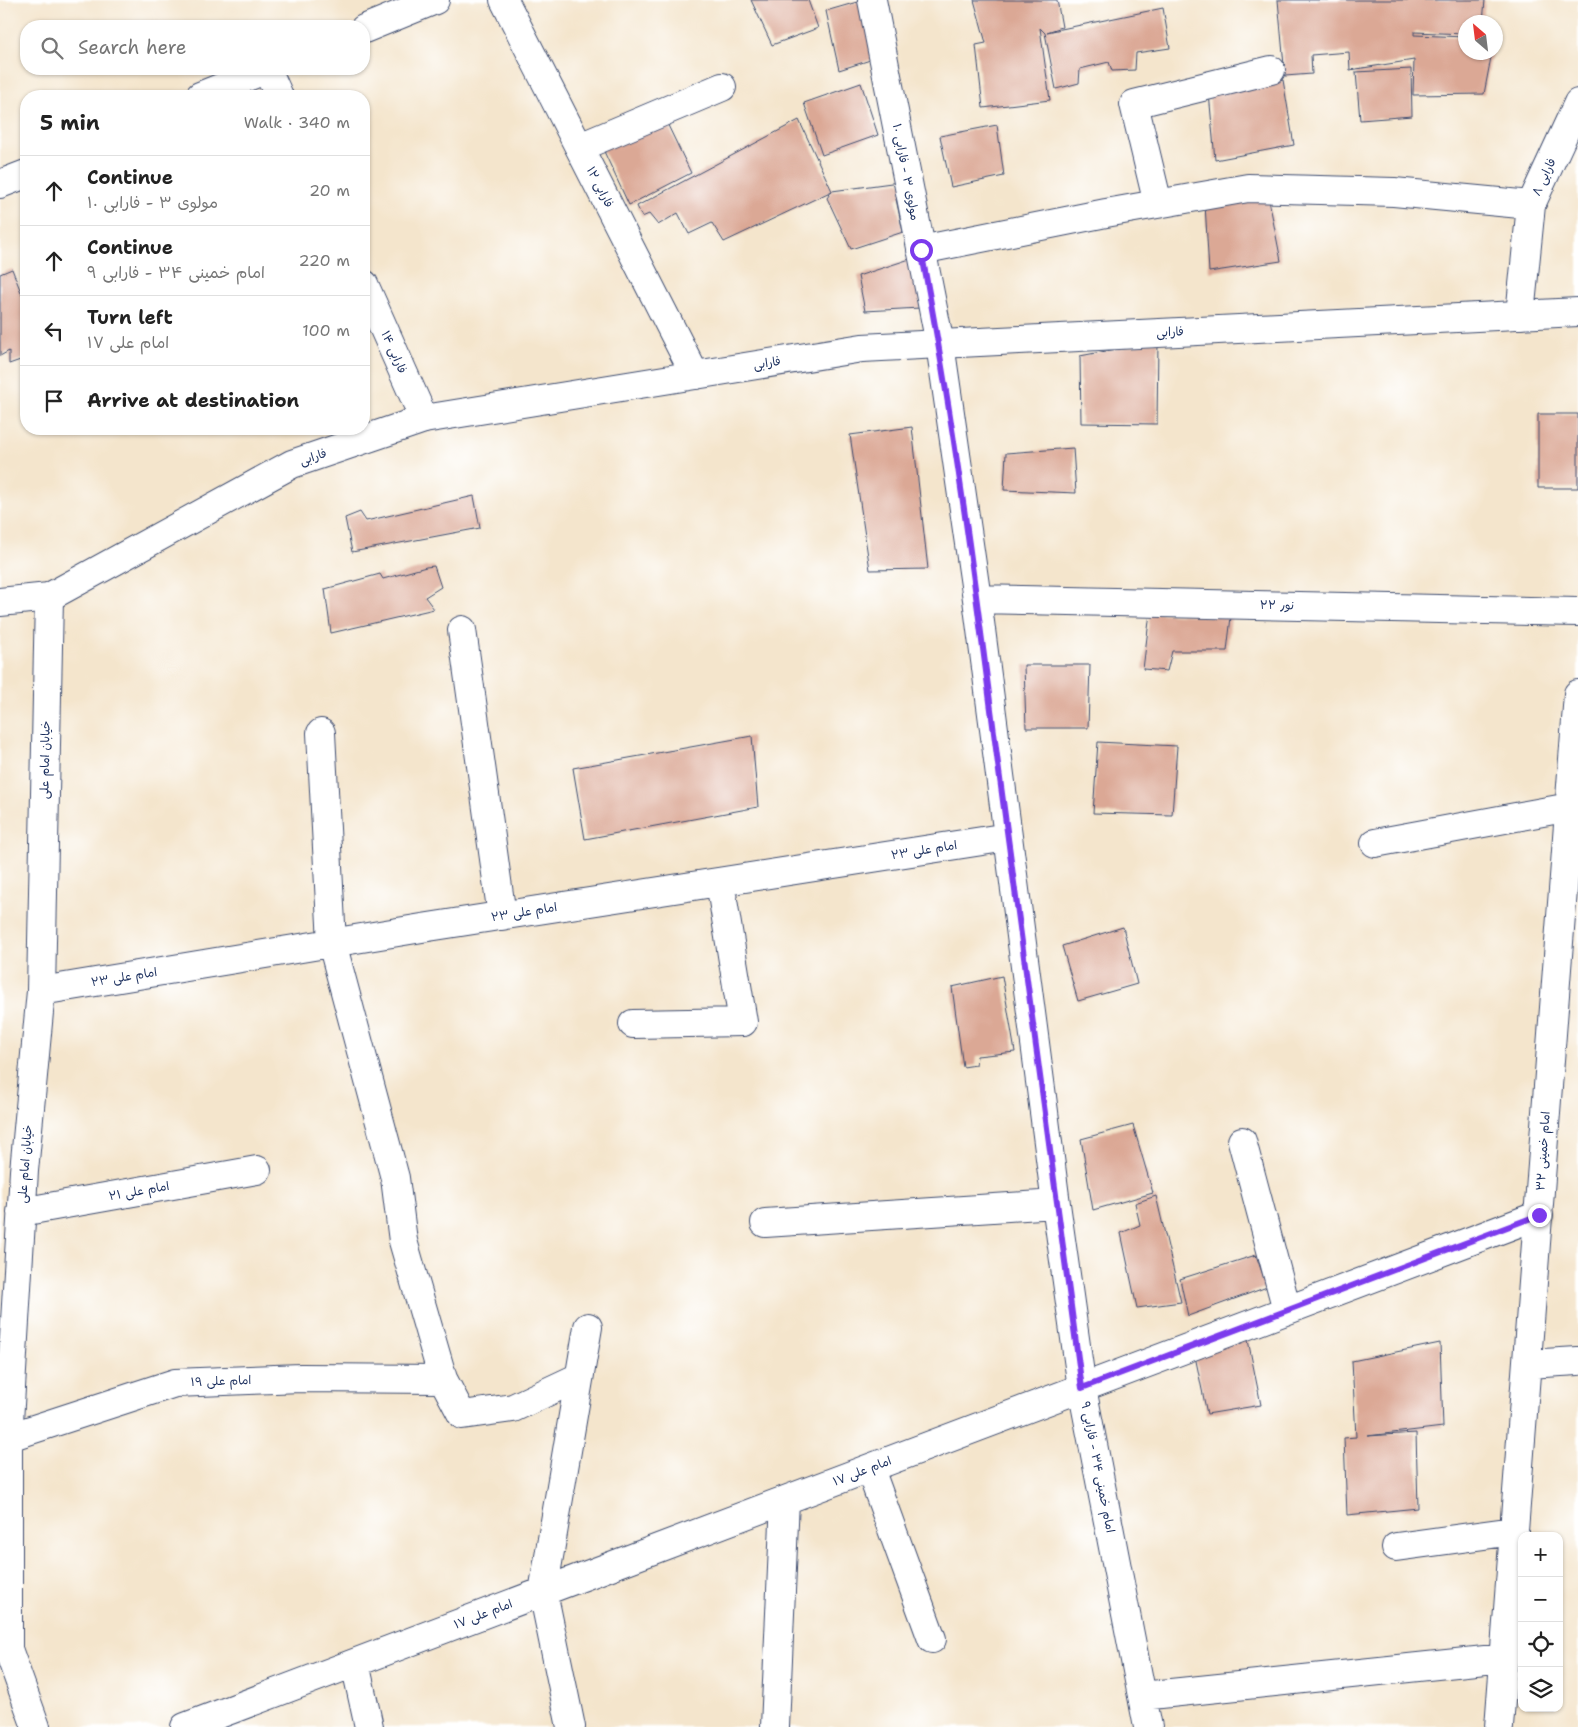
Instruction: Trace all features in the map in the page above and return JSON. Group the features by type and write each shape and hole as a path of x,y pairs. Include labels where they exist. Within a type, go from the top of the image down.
{"street":[{"path":"370,27 435,0"},
{"name":"فارابی ۱۲","path":"504,0 695,375"},
{"name":"مولوی ۳ - فارابی ۱۰","path":"877,1 921,250 940,344"},
{"path":"1158,204 1134,104 1271,70"},
{"path":"215,90 252,75"},
{"path":"270,75 276,90"},
{"path":"580,147 722,86"},
{"name":"فارابی ۸","path":"1520,315 1531,205 1578,102"},
{"path":"0,184 20,176"},
{"path":"921,250 1248,188 1394,192 1531,205"},
{"name":"فارابی ۱۴","path":"370,297 424,418"},
{"name":"فارابی","path":"0,602 48,597 292,464 424,418 862,348 1578,312"},
{"name":"امام خمینی ۳۴ - فارابی ۹","path":"940,344 977,599 1056,1204 1082,1388 1148,1727"},
{"name":"خیابان امام علی","path":"36,1727 4,1650 4,1439 8,1294 22,1212 12,1172 40,991 48,597"},
{"name":"نور ۲۲","path":"977,599 1578,612"},
{"path":"462,630 502,916"},
{"name":"امام خمینی ۳۲","path":"1499,1727 1578,694"},
{"path":"321,733 332,943 396,1178 403,1241 443,1379 462,1415 513,1408 579,1377"},
{"path":"1374,843 1570,807"},
{"name":"امام علی ۲۳","path":"40,991 332,943 1008,837"},
{"path":"633,1024 743,1022 720,882"},
{"path":"1242,1141 1287,1310"},
{"name":"امام علی ۲۱","path":"22,1212 257,1170"},
{"path":"765,1223 1056,1204"},
{"name":"امام علی ۱۷","path":"185,1727 1539,1215"},
{"path":"571,1727 543,1592 588,1327"},
{"path":"1528,1364 1578,1361"},
{"name":"امام علی ۱۹","path":"4,1439 174,1383 301,1378 443,1379"},
{"path":"870,1468 932,1640"},
{"path":"775,1727 785,1500"},
{"path":"1396,1547 1514,1531"},
{"path":"1142,1696 1504,1658"},
{"path":"355,1663 369,1727"}],"building":[{"path":"751,0 808,0 818,28 772,45"},
{"path":"864,0 889,54 839,70 826,11"},
{"path":"974,0 1057,0 1062,27 1047,32 1163,8 1170,48 1136,53 1135,70 1112,71 1109,62 1080,69 1079,83 1056,89 1045,33 1040,28 1050,100 983,108 976,45 986,43"},
{"path":"1278,0 1485,0 1484,15 1458,15 1458,34 1414,32 1414,35 1458,37 1458,60 1490,60 1484,94 1413,95 1414,60 1350,70 1349,52 1311,55 1312,74 1285,76"},
{"path":"1411,69 1412,116 1360,120 1356,72"},
{"path":"1283,80 1294,145 1215,160 1209,93"},
{"path":"861,83 878,135 822,155 804,103"},
{"path":"664,117 691,173 629,205 601,145"},
{"path":"799,120 832,191 724,242 712,223 689,234 678,213 658,225 649,214 642,217 637,206"},
{"path":"997,125 1004,176 951,187 940,136"},
{"path":"899,182 911,191 896,199 903,232 851,249 827,198 832,191"},
{"path":"1268,195 1281,261 1209,272 1205,204"},
{"path":"922,255 920,308 865,311 858,276"},
{"path":"12,269 20,290 20,360 9,364 9,351 0,356 0,274"},
{"path":"1158,341 1157,424 1081,423 1080,356"},
{"path":"1538,414 1578,414 1578,488 1538,488"},
{"path":"912,427 928,569 870,570 850,435"},
{"path":"1073,448 1076,493 1004,490 1006,453"},
{"path":"474,496 480,528 352,552 345,518 360,512 366,521"},
{"path":"434,566 441,587 425,597 434,609 331,633 325,589 380,574 383,579"},
{"path":"1150,613 1231,617 1227,651 1172,651 1167,671 1143,669"},
{"path":"1024,665 1090,665 1088,728 1026,728"},
{"path":"752,736 758,807 585,839 573,768"},
{"path":"1098,742 1177,746 1172,815 1093,813"},
{"path":"1123,927 1137,984 1078,1001 1062,946"},
{"path":"1002,976 1015,1052 977,1056 976,1065 963,1067 952,987"},
{"path":"1133,1125 1153,1193 1093,1210 1081,1139"},
{"path":"1156,1196 1181,1302 1137,1308 1121,1233 1140,1225 1135,1203"},
{"path":"1256,1255 1267,1287 1188,1316 1180,1279"},
{"path":"1247,1335 1261,1405 1207,1414 1195,1356"},
{"path":"1440,1343 1443,1427 1367,1436 1416,1433 1418,1508 1347,1515 1344,1438 1356,1437 1352,1361"}],"route":[{"path":"921,250 940,344 977,599 1056,1204 1082,1388 1539,1215"}]}
